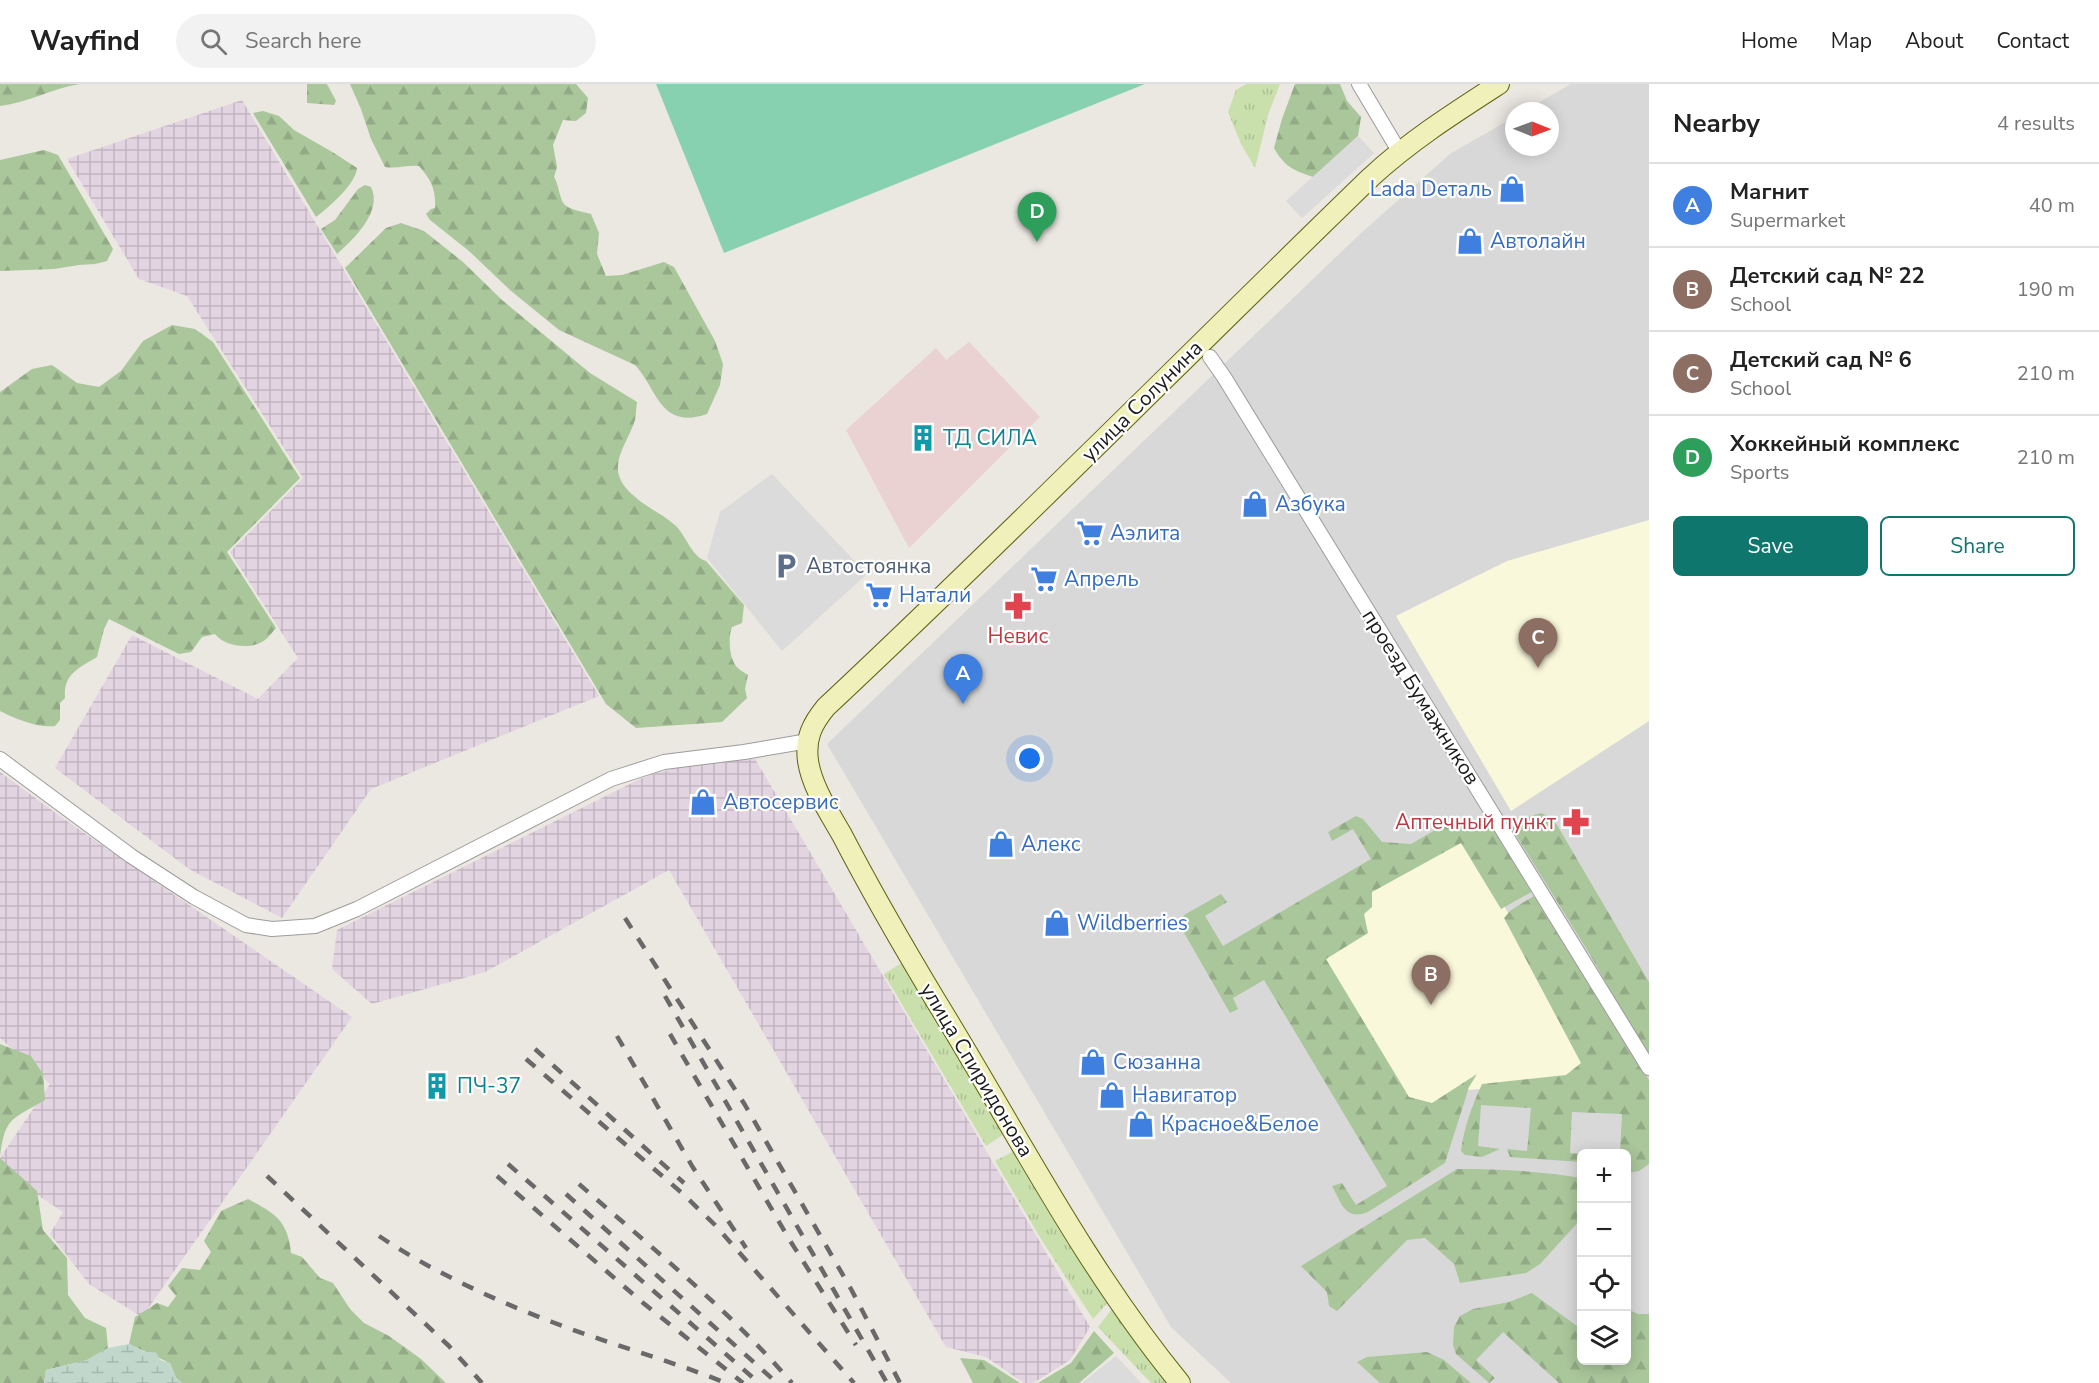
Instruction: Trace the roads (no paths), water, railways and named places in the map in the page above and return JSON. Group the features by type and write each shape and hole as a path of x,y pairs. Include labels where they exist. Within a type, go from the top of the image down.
{"street":[{"path":"1359,84 1399,151"},
{"name":"улица Солунина","path":"808,741 812,724 826,707 922,618 1107,438 1200,343 1399,151 1443,119 1499,84"},
{"name":"проезд Бумажников","path":"1210,357 1649,1068"},
{"path":"0,759 131,856 194,897 246,925 272,929 315,926 357,909 611,779 664,762 808,741"},
{"name":"улица Спиридонова","path":"808,741 808,761 816,787 884,916 987,1083 1035,1168 1111,1289 1180,1383"}],"railway":[{"path":"625,918 745,1105 851,1289 900,1383"},
{"path":"665,996 887,1383"},
{"path":"670,1034 789,1239 856,1345"},
{"path":"617,1036 692,1166 746,1248"},
{"path":"535,1049 684,1183"},
{"path":"526,1059 682,1193 715,1225 854,1383"},
{"path":"508,1164 759,1383"},
{"path":"267,1176 449,1346 482,1383"},
{"path":"497,1176 642,1302 743,1383"},
{"path":"579,1184 716,1305 792,1383"},
{"path":"566,1194 777,1383"},
{"path":"379,1236 442,1273 507,1304 726,1383"}],"place":[{"name":"Lada Dеталь","path":"1512,189"},
{"name":"Автолайн","path":"1470,241"},
{"name":"Хоккейный комплекс","path":"1037,242"},
{"name":"ТД СИЛА","path":"923,438"},
{"name":"Азбука","path":"1255,504"},
{"name":"Аэлита","path":"1090,533"},
{"name":"Автостоянка","path":"786,566"},
{"name":"Апрель","path":"1044,579"},
{"name":"Натали","path":"879,595"},
{"name":"Невис","path":"1018,606"},
{"name":"Детский сад № 6","path":"1538,668"},
{"name":"Магнит","path":"963,704"},
{"name":"Автосервис","path":"703,802"},
{"name":"Аптечный пункт","path":"1576,822"},
{"name":"Алекс","path":"1001,844"},
{"name":"Wildberries","path":"1057,923"},
{"name":"Детский сад № 22","path":"1431,1005"},
{"name":"Сюзанна","path":"1093,1062"},
{"name":"ПЧ-37","path":"437,1086"},
{"name":"Навигатор","path":"1112,1095"},
{"name":"Красное&Белое","path":"1141,1124"}]}
